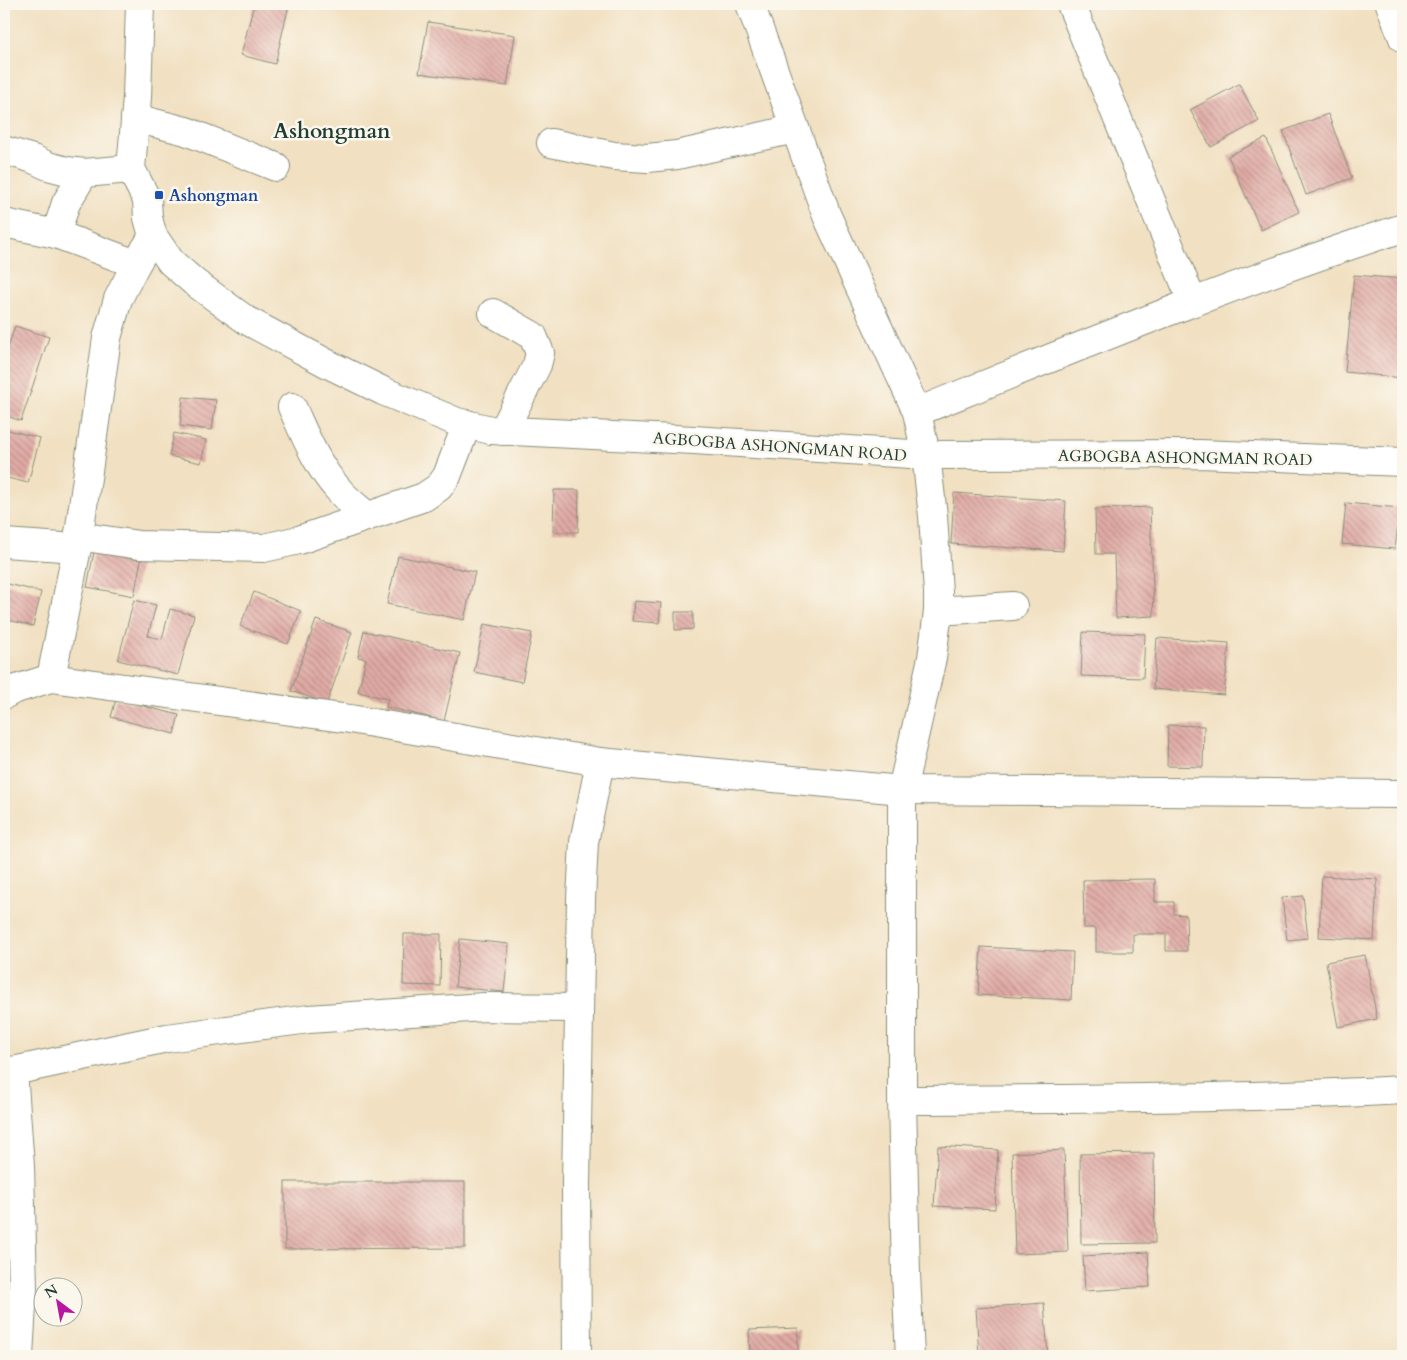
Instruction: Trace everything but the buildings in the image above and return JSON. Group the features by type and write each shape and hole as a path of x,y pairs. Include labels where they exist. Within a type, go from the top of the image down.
{"street":[{"path":"50,678 77,542 107,338 118,299 153,236 148,218 147,200 131,169 140,4"},
{"path":"750,4 827,216 917,412 926,455 933,526 938,611 932,658 902,790 902,1100 910,1356"},
{"path":"1070,4 1192,302"},
{"path":"1390,4 1403,38"},
{"path":"135,118 186,131 276,167"},
{"path":"551,144 614,156 647,158 678,155 796,129"},
{"path":"4,150 67,171 84,173 131,169"},
{"path":"56,234 66,203 84,173"},
{"path":"4,223 56,234 136,264"},
{"path":"917,412 1192,302 1334,250 1403,228"},
{"name":"AGBOGBA ASHONGMAN ROAD","path":"153,236 171,262 194,282 246,320 383,391 457,422 491,430 694,440 926,455 1200,454 1403,462"},
{"path":"494,313 533,336 540,353 537,365 502,431"},
{"path":"292,407 329,479 367,516"},
{"path":"4,543 77,542 264,548 299,540 424,497 439,487 447,476 467,424"},
{"path":"938,611 1013,606"},
{"path":"4,696 13,690 50,678 350,719 600,762 902,790 1403,794"},
{"path":"578,1356 576,1184 581,899 584,842 600,762"},
{"path":"19,1356 23,1289 20,1166 8,1070 167,1038 309,1019 484,1007 578,1008"},
{"path":"902,1100 1161,1099 1318,1095 1403,1090"}],"place":[{"name":"Ashongman","path":"159,195"}],"district":[{"name":"Ashongman","path":"332,131"}]}
